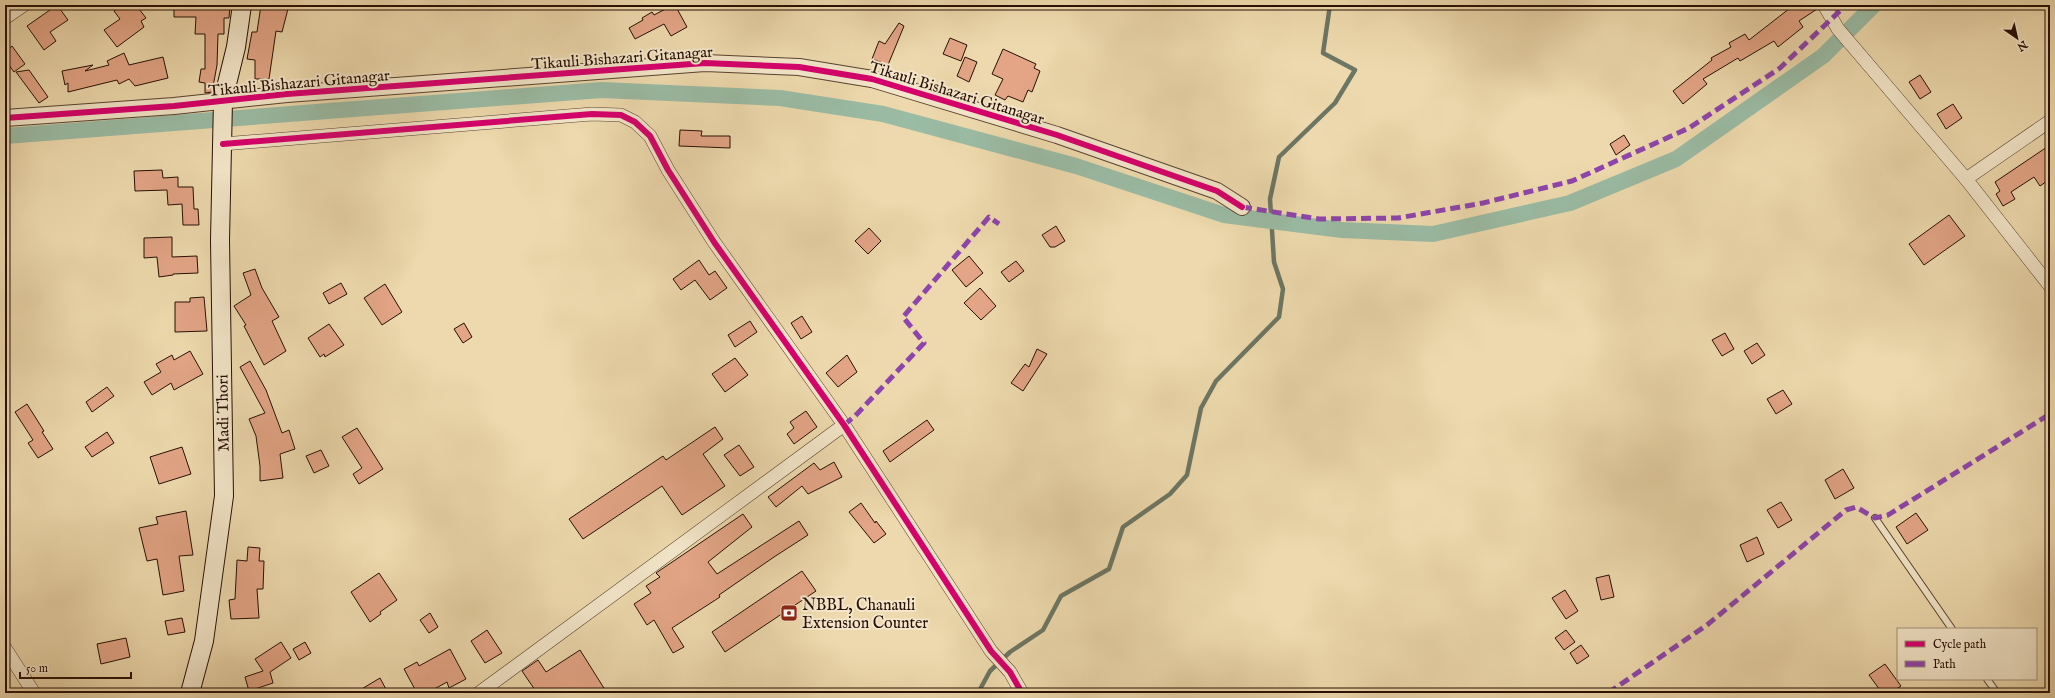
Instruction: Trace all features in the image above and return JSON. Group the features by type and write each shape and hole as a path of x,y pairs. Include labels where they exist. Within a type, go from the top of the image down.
{"main road":[{"name":"Madi Thori","path":"190,693 204,641 224,496 220,240 223,101 236,48 242,5"}],"street":[{"path":"5,18 24,5"},
{"path":"1824,5 1838,29 1966,179 2050,286"},
{"name":"Tikauli Bishazari Gitanagar","path":"5,118 174,106 705,63 799,67 872,78 1057,135 1217,190 1242,207"},
{"path":"223,137 592,114 621,115 635,122 650,136 668,170 714,242 844,425 991,651 1010,672 1022,693"},
{"path":"1966,179 2050,121"},
{"path":"479,693 844,425"},
{"path":"5,648 34,693"}],"lane":[{"path":"1875,518 1951,628"},
{"path":"1988,680 1997,693"}],"building":[{"path":"57,5 68,20 50,32 56,41 44,50 27,26"},
{"path":"121,5 136,5 146,18 141,21 144,27 117,47 104,30 120,19 114,11"},
{"path":"261,5 289,5 282,32 276,31 269,79 255,79 255,60 247,59 252,32 257,32"},
{"path":"675,5 687,27 671,36 664,24 635,39 629,28 643,20 642,18 652,12 654,15"},
{"path":"1794,5 1816,5 1817,9 1799,21 1803,27 1778,47 1774,41 1740,61 1738,58 1703,79 1707,84 1683,104 1673,91 1712,60 1711,58 1731,47 1729,43 1745,34 1749,40"},
{"path":"174,6 230,6 229,18 224,18 224,34 218,34 217,65 212,92 205,93 205,83 199,82 201,69 205,69 205,34 195,34 196,17 174,17"},
{"path":"899,23 904,26 888,65 872,59 879,41 885,44"},
{"path":"950,38 967,45 961,61 943,54"},
{"path":"12,46 25,64 14,72 5,60 5,52"},
{"path":"1003,49 1036,64 1034,68 1040,71 1032,92 1028,90 1023,102 1008,96 1005,100 995,95 1003,79 992,74"},
{"path":"124,53 129,65 163,57 168,78 135,86 129,79 119,84 117,80 68,92 68,83 65,85 62,71 93,65 85,71 109,65 107,61"},
{"path":"965,57 977,62 969,82 957,76"},
{"path":"29,70 48,97 39,103 16,72"},
{"path":"1920,75 1931,92 1920,99 1909,82"},
{"path":"1953,104 1962,118 1946,129 1937,114"},
{"path":"680,130 702,131 701,136 730,136 730,148 679,146"},
{"path":"1624,135 1630,145 1616,155 1610,144"},
{"path":"2050,145 2050,179 2040,186 2034,177 2011,192 2015,199 2003,206 1996,194 2000,191 1995,182"},
{"path":"162,170 163,178 178,177 178,187 193,187 194,209 198,209 199,225 183,225 182,204 168,205 167,190 135,191 134,171"},
{"path":"1949,215 1965,236 1924,265 1909,244"},
{"path":"1056,226 1065,241 1055,247 1050,247 1042,235"},
{"path":"869,228 881,241 868,254 855,241"},
{"path":"172,237 172,257 197,256 198,273 173,274 159,277 157,257 144,258 144,238"},
{"path":"969,256 983,273 966,287 952,270"},
{"path":"699,260 709,275 715,271 727,288 710,300 695,280 681,290 673,279"},
{"path":"1016,261 1024,271 1009,282 1001,272"},
{"path":"255,269 262,288 279,317 272,321 286,351 264,365 244,326 246,325 234,306 251,295 243,273"},
{"path":"341,283 347,294 329,304 323,293"},
{"path":"385,284 402,312 382,325 364,298"},
{"path":"980,288 996,306 981,320 964,303"},
{"path":"204,297 207,331 175,332 175,302 190,302 190,298"},
{"path":"802,316 812,332 801,339 791,323"},
{"path":"750,321 757,332 735,347 728,335"},
{"path":"464,323 472,337 463,343 454,329"},
{"path":"329,324 344,345 325,357 324,354 320,357 308,338"},
{"path":"1725,333 1734,349 1722,356 1712,340"},
{"path":"1757,343 1765,355 1752,364 1744,351"},
{"path":"1037,349 1047,354 1023,391 1011,383 1025,364 1029,367"},
{"path":"190,351 203,374 174,390 171,383 152,395 144,382 161,372 156,364 172,355 174,360"},
{"path":"847,355 857,372 838,387 826,373"},
{"path":"735,358 748,375 725,392 712,374"},
{"path":"250,361 266,390 282,433 289,430 295,449 280,454 283,478 260,481 260,466 256,436 249,419 265,413 240,367"},
{"path":"107,387 114,396 92,412 86,402"},
{"path":"1783,390 1792,404 1776,414 1767,399"},
{"path":"27,404 44,431 42,432 53,449 38,458 28,443 33,440 15,412"},
{"path":"806,411 817,427 794,444 787,434 794,428 790,422"},
{"path":"927,420 934,430 890,462 883,451"},
{"path":"715,427 723,439 703,454 725,486 682,515 662,486 583,539 569,519 663,456 666,460"},
{"path":"357,428 383,469 359,484 353,474 362,468 342,437"},
{"path":"107,432 114,443 92,457 85,447"},
{"path":"739,445 754,467 740,476 724,455"},
{"path":"182,447 191,474 159,484 150,457"},
{"path":"321,450 329,466 314,473 306,456"},
{"path":"834,462 842,477 808,494 802,486 776,507 768,497 814,463 820,470"},
{"path":"1843,469 1854,488 1835,499 1825,480"},
{"path":"1781,502 1792,520 1778,528 1767,510"},
{"path":"861,503 875,523 876,521 886,534 874,543 849,512"},
{"path":"186,511 193,555 179,556 184,591 163,595 157,559 147,561 139,528 158,524 156,517"},
{"path":"1916,513 1928,530 1907,544 1896,527"},
{"path":"743,514 752,527 708,562 717,574 799,521 808,535 719,595 720,597 672,628 684,647 673,653 654,620 647,625 634,604 651,593 646,586 660,577 656,573"},
{"path":"1757,537 1764,554 1747,562 1740,545"},
{"path":"248,547 260,548 259,561 264,561 263,589 257,589 259,618 231,619 229,600 235,599 237,560 247,561"},
{"path":"802,571 816,591 725,652 712,632"},
{"path":"379,573 397,600 380,612 381,614 370,622 351,592"},
{"path":"1609,575 1614,597 1601,600 1596,578"},
{"path":"1565,590 1578,611 1566,619 1552,598"},
{"path":"430,613 438,627 429,633 420,620"},
{"path":"182,618 185,632 168,635 165,621"},
{"path":"487,630 502,653 485,663 471,641"},
{"path":"1566,630 1575,642 1564,650 1555,638"},
{"path":"126,638 130,657 101,664 97,644"},
{"path":"281,642 291,658 270,672 273,683 249,691 245,677 263,671 255,659"},
{"path":"305,642 311,653 299,660 293,649"},
{"path":"1581,645 1589,656 1577,664 1570,653"},
{"path":"450,649 466,679 449,688 447,682 427,693 417,693 404,669 417,662 419,666"},
{"path":"580,650 607,693 537,693 522,671 538,660 546,672"},
{"path":"1885,664 1901,686 1890,693 1882,693 1869,675"},
{"path":"380,678 388,693 355,693"}],"waterway":[{"path":"978,693 990,671 1010,652 1043,630 1061,596 1109,569 1123,527 1170,494 1187,475 1201,408 1216,381 1279,317 1283,289 1274,262 1270,199 1279,157 1335,103 1355,70 1323,53 1330,5"},
{"path":"5,136 602,90 780,98 883,114 1076,166 1224,215 1342,230 1433,234 1570,203 1676,159 1823,56 1874,5"}],"marked path":[{"path":"1242,207 1319,219 1398,218 1483,203 1572,181 1689,128 1780,68 1846,5"},
{"path":"844,425 855,416 924,343 903,317 989,217 999,224"},
{"path":"1608,693 1707,625 1846,510 1856,507 1875,518 1888,515 2050,414"}],"cycle path":[{"path":"5,118 174,106 287,94 705,63 799,67 872,79 1057,135 1217,191 1242,207"},
{"path":"223,144 592,114 621,115 635,122 650,136 668,170 714,242 844,425 991,651 1010,672 1022,693"}],"place":[{"name":"NBBL, Chanauli Extension Counter","path":"789,613"}]}
